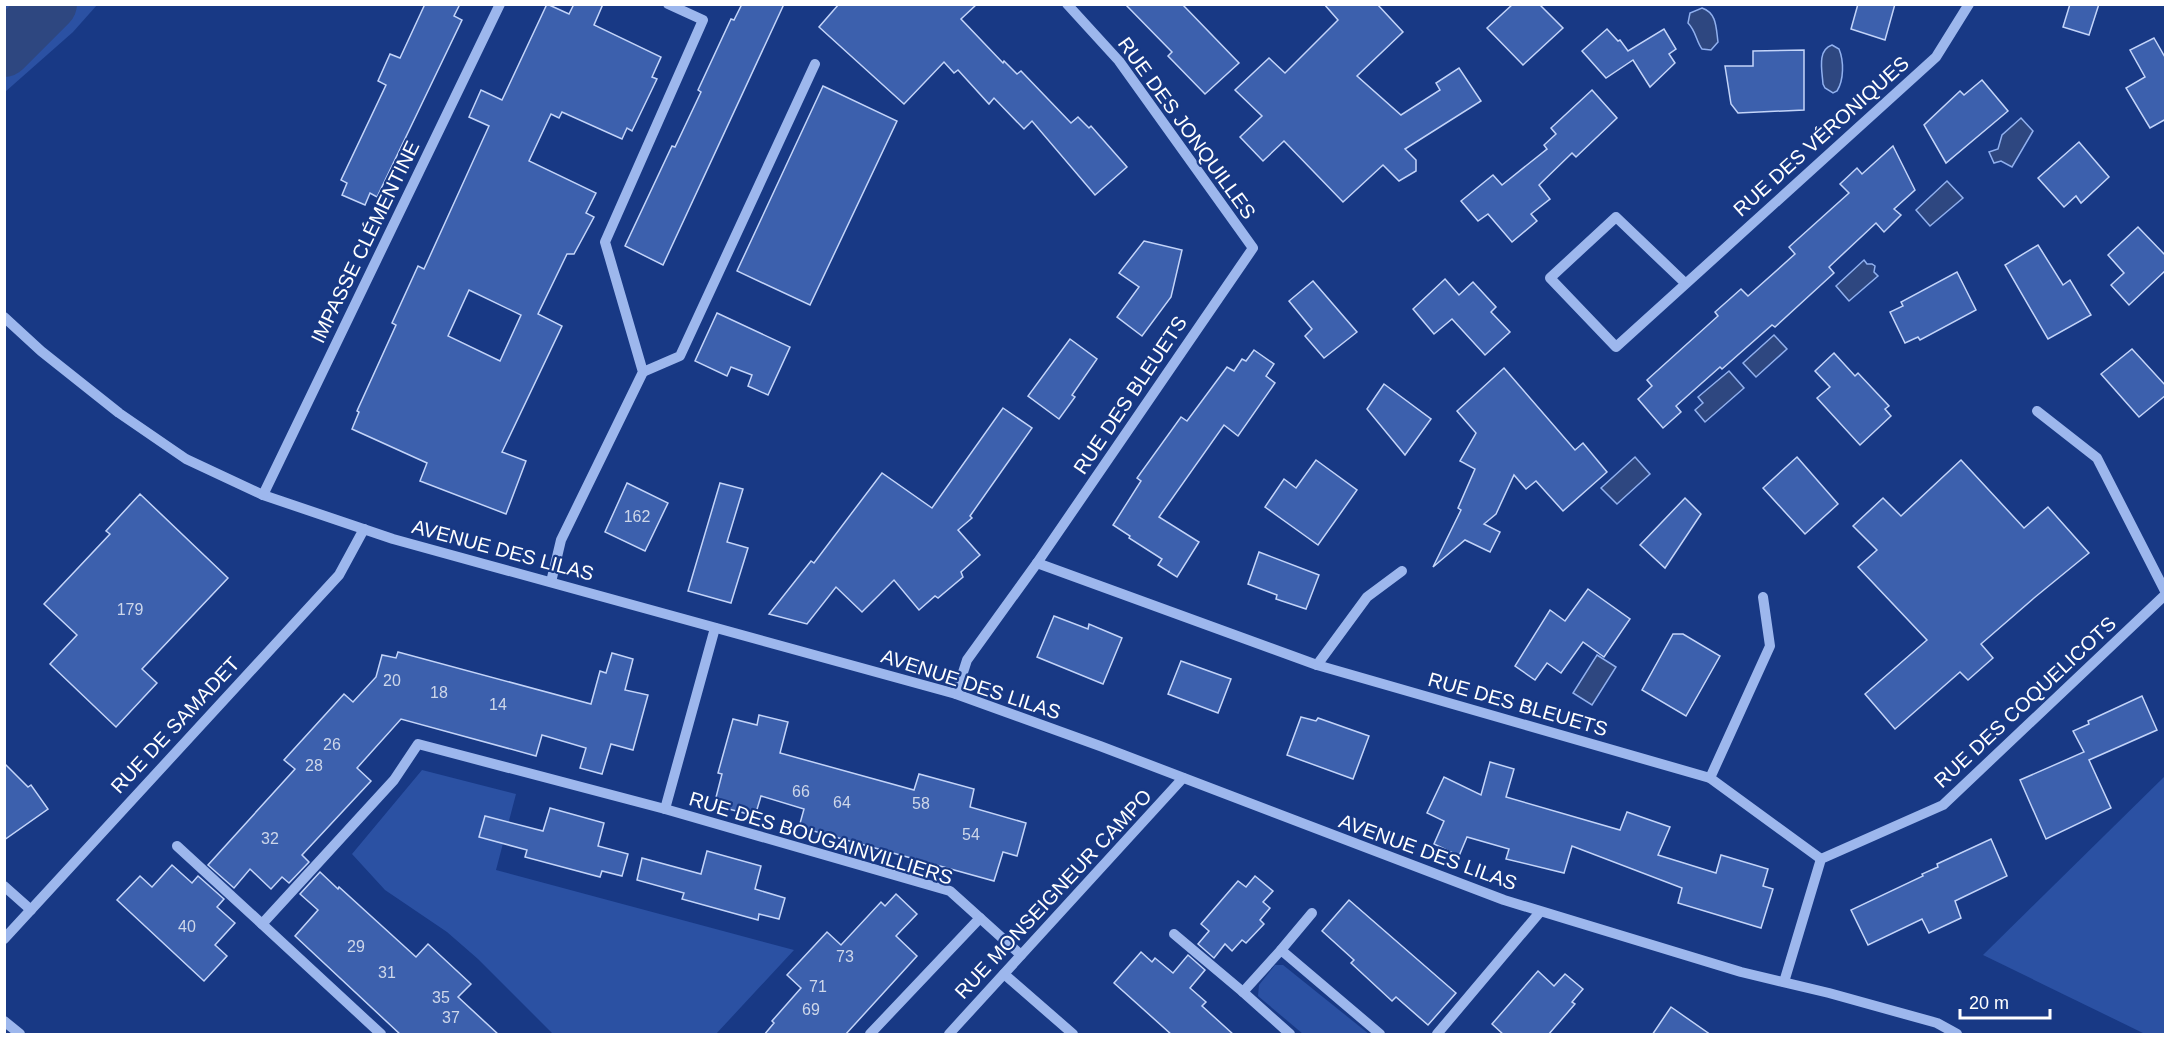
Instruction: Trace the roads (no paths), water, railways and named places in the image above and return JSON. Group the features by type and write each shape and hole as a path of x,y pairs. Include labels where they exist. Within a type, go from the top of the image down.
{"street":[{"name":"IMPASSE CLÉMENTINE","path":"263,495 500,4"},
{"path":"643,372 605,242 704,20 668,4"},
{"name":"RUE DES JONQUILLES","path":"1066,4 1119,61 1253,248"},
{"name":"RUE DES VÉRONIQUES","path":"1685,283 1616,218 1550,278 1616,347 1936,57 1968,4"},
{"path":"551,582 561,540 643,372 680,357 815,64"},
{"name":"RUE DES BLEUETS","path":"956,694 967,660 1037,564 1253,248"},
{"name":"AVENUE DES LILAS","path":"4,317 41,351 129,420 186,459 263,495 364,529 956,694 1540,912 1741,972 1937,1023 1957,1035"},
{"name":"RUE DES COQUELICOTS","path":"1821,859 1943,804 2166,594 2097,458 2037,411"},
{"name":"RUE DE SAMADET","path":"4,939 339,575 364,529"},
{"name":"RUE DES BLEUETS","path":"1037,564 1317,665 1710,778 1821,859"},
{"path":"1317,665 1367,597 1402,571"},
{"path":"1710,778 1770,646 1763,597"},
{"name":"RUE DES BOUGAINVILLIERS","path":"665,809 715,628"},
{"name":"RUE DES BOUGAINVILLIERS","path":"262,924 394,780 418,744 665,809 950,891 1021,955"},
{"name":"RUE MONSEIGNEUR CAMPO","path":"948,1035 1183,778"},
{"path":"177,846 381,1035"},
{"path":"1784,982 1821,859"},
{"path":"4,886 31,910"},
{"path":"1437,1035 1540,912"},
{"path":"1243,992 1312,913"},
{"path":"870,1035 980,918"},
{"path":"1174,934 1290,1035"},
{"path":"1281,950 1380,1035"},
{"path":"1004,974 1073,1035"},
{"path":"4,1021 20,1035"}],"waterway":[{"path":"4,50 50,4"}]}
